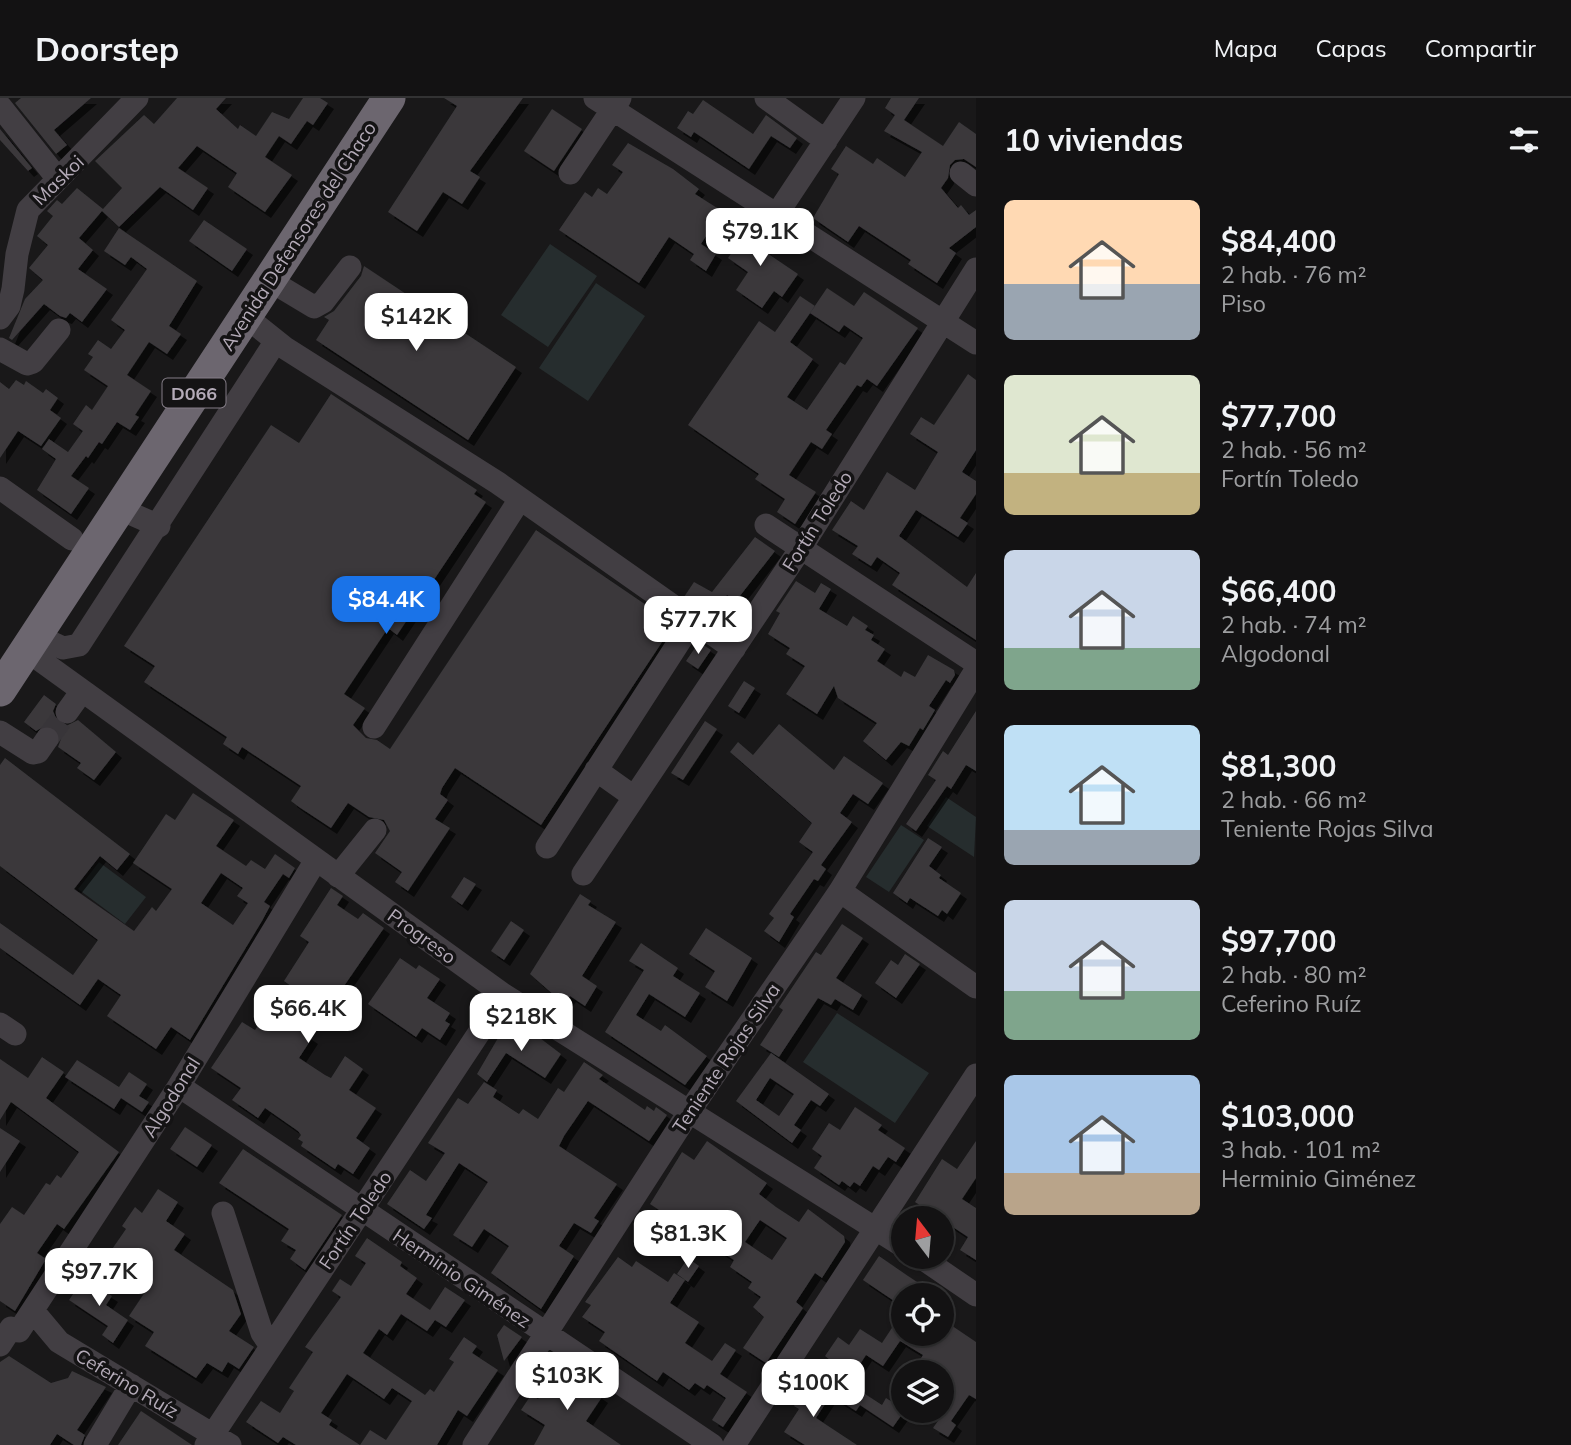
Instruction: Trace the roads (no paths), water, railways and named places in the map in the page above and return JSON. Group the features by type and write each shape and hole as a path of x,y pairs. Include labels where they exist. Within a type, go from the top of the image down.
{"highway":[{"name":"Avenida Defensores del Chaco","path":"34,649 72,539 362,98"},
{"name":"Avenida Defensores del Chaco","path":"0,690 34,649 118,508 389,98"}],"street":[{"name":"Maskoi","path":"0,318 9,306 17,254 28,210 137,98"},
{"path":"766,98 826,141"},
{"path":"777,214 854,98"},
{"path":"570,173 609,102 976,343"},
{"path":"0,106 58,179"},
{"path":"269,280 314,307 323,302 350,267"},
{"name":"Fortín Toledo","path":"583,874 801,548 976,269"},
{"path":"245,316 276,341 520,499 734,649"},
{"path":"0,349 27,364 33,362 60,330"},
{"path":"34,649 79,645 159,526 276,341"},
{"path":"0,488 72,539"},
{"path":"374,727 520,499"},
{"path":"118,508 159,526"},
{"path":"766,526 976,663"},
{"path":"547,847 692,621"},
{"name":"Progreso","path":"34,649 82,691 504,995 891,1238"},
{"name":"Teniente Rojas Silva","path":"474,1445 689,1112 840,891 976,670"},
{"path":"67,712 82,691"},
{"path":"0,732 33,753 47,739"},
{"path":"596,770 634,797"},
{"path":"338,876 374,830"},
{"name":"Algodonal","path":"7,1331 33,1311 179,1086 316,860"},
{"path":"840,891 976,987"},
{"name":"Fortín Toledo","path":"216,1441 271,1346 504,995"},
{"path":"734,1445 976,1074"},
{"name":"Herminio Giménez","path":"179,1086 712,1445"},
{"path":"223,1213 262,1333 271,1346"},
{"path":"938,1269 976,1295"},
{"name":"Ceferino Ruíz","path":"33,1311 59,1342 216,1441"},
{"path":"7,1331 59,1342"},
{"path":"95,1445 131,1385"}],"tunnel":[{"path":"47,739 67,712"}]}
